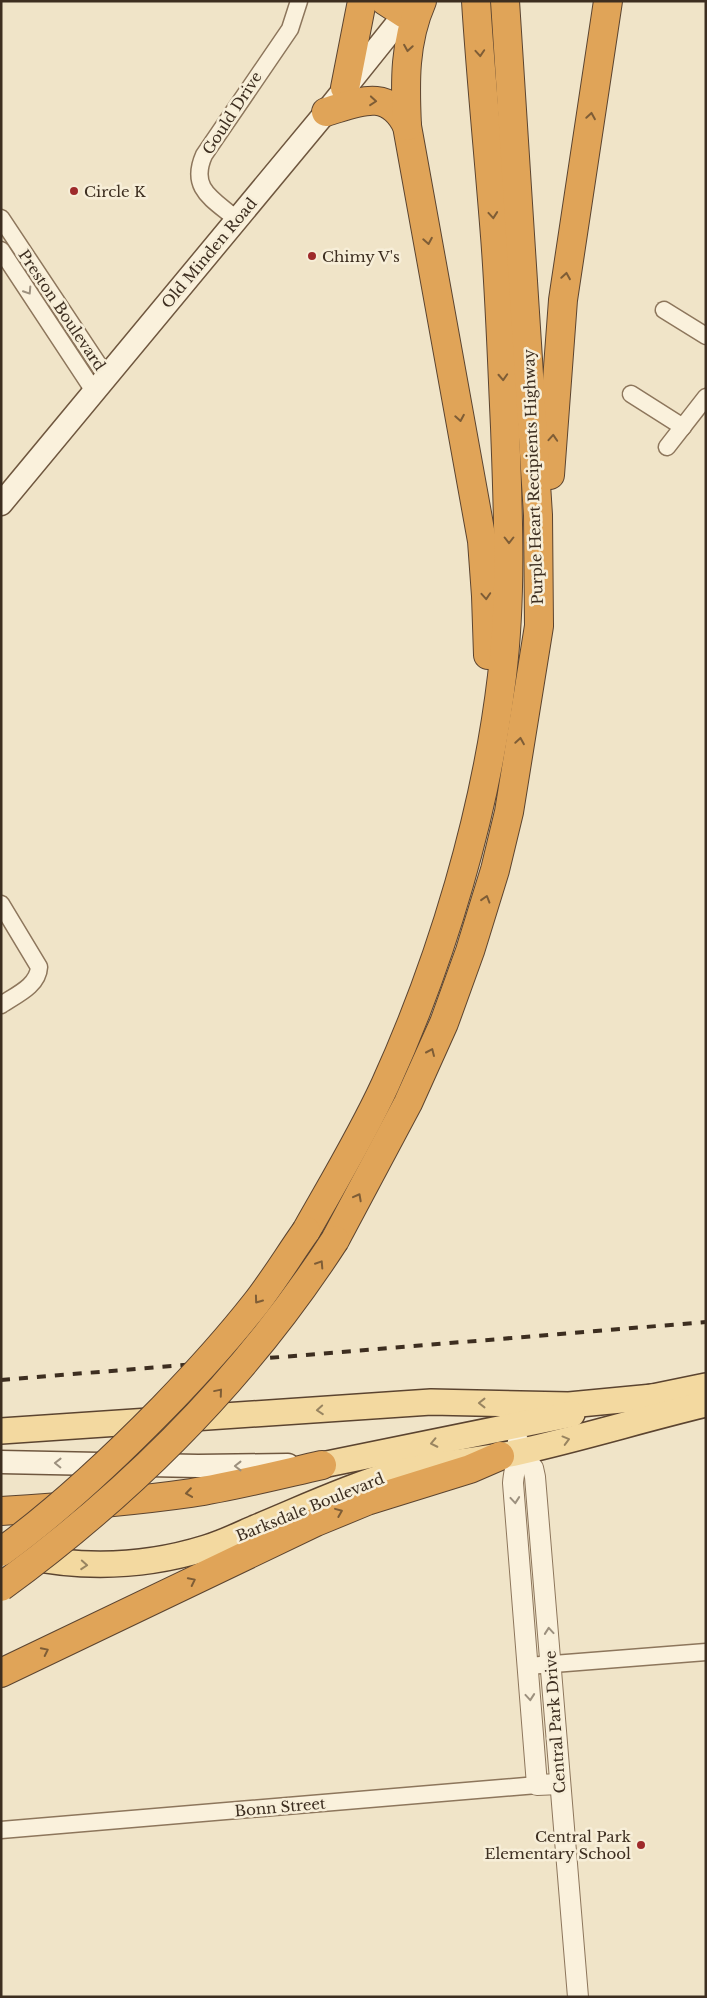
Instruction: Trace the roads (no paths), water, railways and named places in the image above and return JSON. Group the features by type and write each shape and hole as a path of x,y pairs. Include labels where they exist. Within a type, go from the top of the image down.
{"highway":[{"path":"345,88 362,1"},
{"path":"539,626 562,300 608,1"},
{"name":"Purple Heart Recipients Highway","path":"1,1551 73,1494 128,1443 184,1386 214,1354 257,1301 306,1231 351,1152 384,1087 420,1002 463,869 484,785 502,675 509,539 495,238 476,3"},
{"name":"Purple Heart Recipients Highway","path":"1,1587 54,1548 97,1511 211,1402 309,1280 335,1240 408,1103 444,1023 470,950 495,870 509,812 539,626 538,515 505,3"},
{"path":"407,4 416,15 408,45 405,89 407,126 482,541 488,640 483,739 484,785"},
{"path":"326,112 364,100 376,100 396,108 407,126"},
{"path":"1,1673 316,1522 367,1501 470,1469 509,1454"},
{"path":"6,1511 96,1504 192,1493 261,1480 322,1465"}],"main road":[{"name":"Old Minden Road","path":"1,504 326,112 407,4"},
{"path":"1,1431 431,1402 514,1415 569,1405 653,1397 706,1386"},
{"name":"Barksdale Boulevard","path":"1,1551 55,1562 89,1565 125,1565 166,1559 208,1548 375,1480 428,1466 509,1454 706,1404"},
{"name":"Barksdale Boulevard","path":"1,1462 198,1466 322,1465 514,1415"}],"street":[{"name":"Gould Drive","path":"236,219 207,194 201,186 198,176 199,166 204,155 256,76 290,29 299,1"},
{"name":"Preston Boulevard","path":"1,218 100,384"},
{"name":"Preston Boulevard","path":"1,250 100,384"},
{"path":"664,310 706,336"},
{"path":"631,394 683,427"},
{"path":"667,447 706,397"},
{"path":"1,904 39,967 39,974 35,980 1,1005"},
{"name":"Central Park Drive","path":"514,1415 509,1454 515,1465 513,1483 537,1785"},
{"name":"Central Park Drive","path":"509,1454 533,1468 535,1477 560,1784 577,1924 578,1997"},
{"path":"528,1666 706,1652"},
{"name":"Bonn Street","path":"1,1830 560,1784"}],"railway":[{"path":"1,1380 706,1322"}],"place":[{"name":"Circle K","path":"74,191"},
{"name":"Chimy V's","path":"312,256"},
{"name":"Central Park Elementary School","path":"641,1845"}]}
